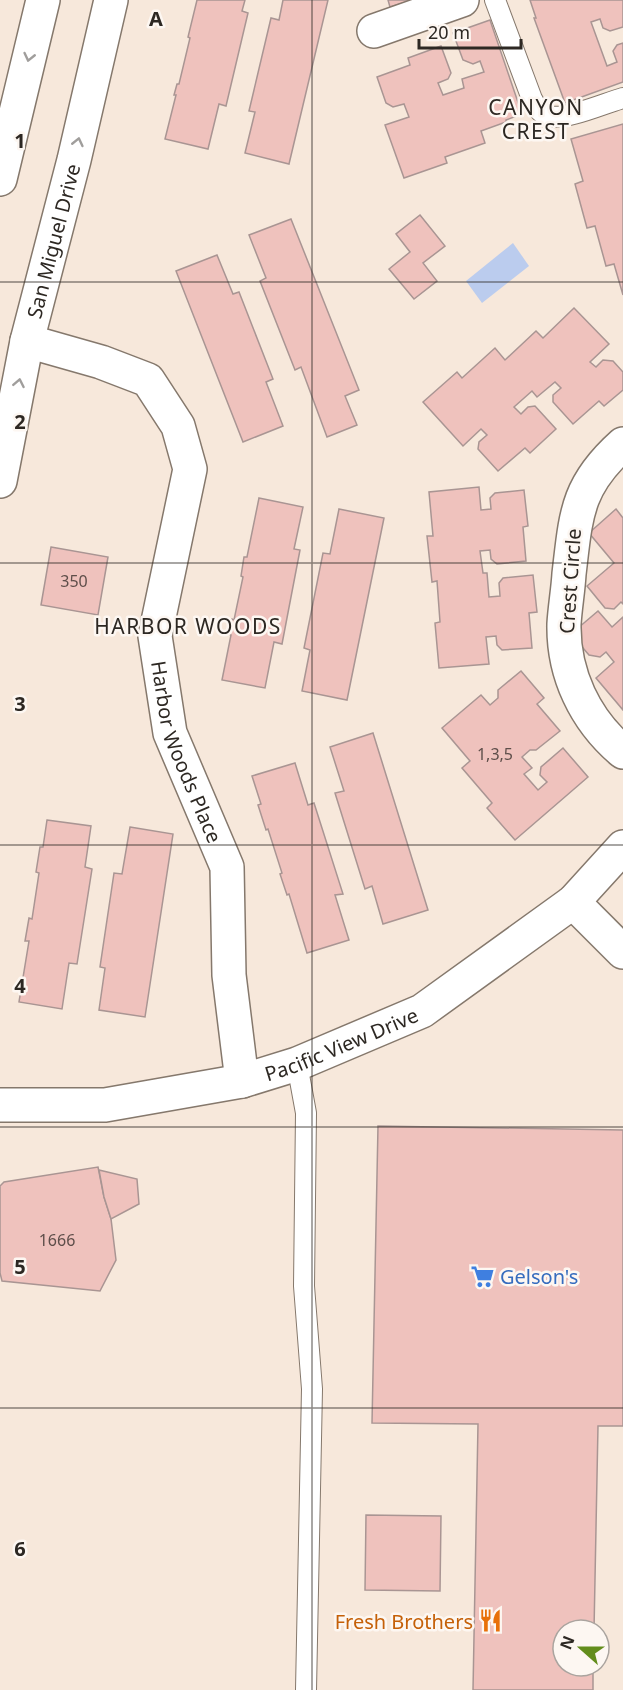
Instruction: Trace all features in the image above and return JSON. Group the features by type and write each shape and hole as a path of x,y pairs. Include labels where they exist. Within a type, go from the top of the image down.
{"street":[{"path":"0,179 43,0"},
{"name":"San Miguel Drive","path":"0,482 27,341 74,160 111,0"},
{"path":"374,32 462,0"},
{"name":"Harbor Woods Place","path":"27,341 101,362 148,380 178,426 181,436 190,469 155,636 170,733 227,867 229,975 242,1081"},
{"name":"Crest Circle","path":"623,444 606,459 585,489 575,517 564,624 566,657 574,687 590,716 610,741 623,752"},
{"name":"Pacific View Drive","path":"0,1105 105,1105 242,1081 297,1064 422,1011 573,902 623,847"},
{"path":"573,902 623,952"}],"lane":[{"path":"495,0 532,99 539,111 550,116 562,117 623,98"},
{"path":"297,1064 306,1113 304,1286 312,1389 306,1690"}],"water":[{"path":"513,243 529,266 482,303 466,281"}],"building":[{"path":"197,0 245,0 242,11 248,13 226,106 219,104 208,149 165,139"},
{"path":"283,0 328,0 289,164 245,153 255,112 249,111 271,18 279,20"},
{"path":"388,0 413,0 390,7"},
{"path":"530,0 623,0 623,27 610,31 603,28 600,19 591,22 607,66 617,62 613,51 617,45 623,43 623,82 565,103 534,18 536,18"},
{"path":"490,20 522,114 481,131 485,143 445,157 447,163 404,178 385,125 409,117 404,104 393,107 386,103 377,77 410,65 408,58 441,46 451,73 448,79 438,83 443,95 464,88 462,79 484,72 480,61 473,64 463,60 453,33"},
{"path":"623,124 623,295 614,264 606,266 595,226 587,228 575,184 583,181 571,139"},
{"path":"420,215 445,246 423,263 437,281 414,299 389,269 410,252 396,234"},
{"path":"291,219 359,390 345,396 357,425 327,437 301,367 295,370 260,281 266,278 249,235"},
{"path":"217,255 233,294 239,292 273,379 266,382 283,426 243,442 176,271"},
{"path":"574,308 609,344 590,362 596,367 603,360 613,361 623,372 623,390 604,406 599,401 573,424 553,402 553,395 561,388 555,382 537,397 532,391 514,407 521,414 528,407 535,406 556,429 530,453 525,448 498,471 478,449 479,442 487,435 481,429 463,446 423,402 457,372 462,378 495,348 505,360 536,331 543,338"},
{"path":"479,487 481,510 491,509 490,498 495,493 524,490 528,526 523,527 526,561 497,564 491,559 490,550 480,551 483,573 487,573 489,597 500,596 499,583 503,578 533,575 537,612 529,613 532,648 502,650 497,645 496,636 486,637 489,664 439,668 435,623 440,622 437,581 432,582 427,536 433,536 429,492"},
{"path":"259,498 303,507 294,549 300,550 282,644 274,642 265,688 222,680 232,619 234,620 243,577 241,576 244,557 247,557"},
{"path":"339,509 384,518 347,700 302,691 310,650 304,648 323,553 330,554"},
{"path":"616,509 623,518 623,604 621,602 614,609 605,608 587,586 614,563 589,533"},
{"path":"51,547 108,557 98,615 41,605"},
{"path":"598,611 612,627 623,617 623,710 596,678 614,662 606,652 600,657 589,655 571,634"},
{"path":"521,671 544,698 537,704 560,731 536,750 530,750 522,757 532,768 524,774 538,790 547,782 540,775 541,767 563,748 588,777 515,840 487,808 492,803 462,768 470,761 442,728 481,695 490,705 498,698 498,690"},
{"path":"373,733 428,910 383,924 372,886 365,889 335,793 344,791 330,747"},
{"path":"295,763 308,805 314,803 343,894 335,895 349,940 307,953 289,894 287,895 280,874 282,873 268,829 266,830 258,805 261,804 252,776"},
{"path":"47,820 91,826 85,867 92,869 77,964 69,963 62,1009 19,1002 29,941 25,941 29,918 32,919 39,873 36,872"},
{"path":"130,827 173,834 145,1017 99,1010 105,968 100,967 114,873 122,874"},
{"path":"378,1126 623,1130 623,1426 598,1426 594,1618 551,1618 551,1678 593,1678 593,1690 473,1690 478,1424 372,1423"},
{"path":"98,1167 111,1219 116,1260 100,1291 2,1281 0,1273 0,1186 4,1182"},
{"path":"99,1170 137,1179 139,1204 111,1219"},
{"path":"366,1515 441,1516 440,1591 365,1590"}],"place":[{"name":"Gelson's","path":"482,1276"},
{"name":"Fresh Brothers","path":"491,1621"}],"district":[{"name":"CANYON CREST","path":"536,119"},
{"name":"HARBOR WOODS","path":"188,626"}]}
